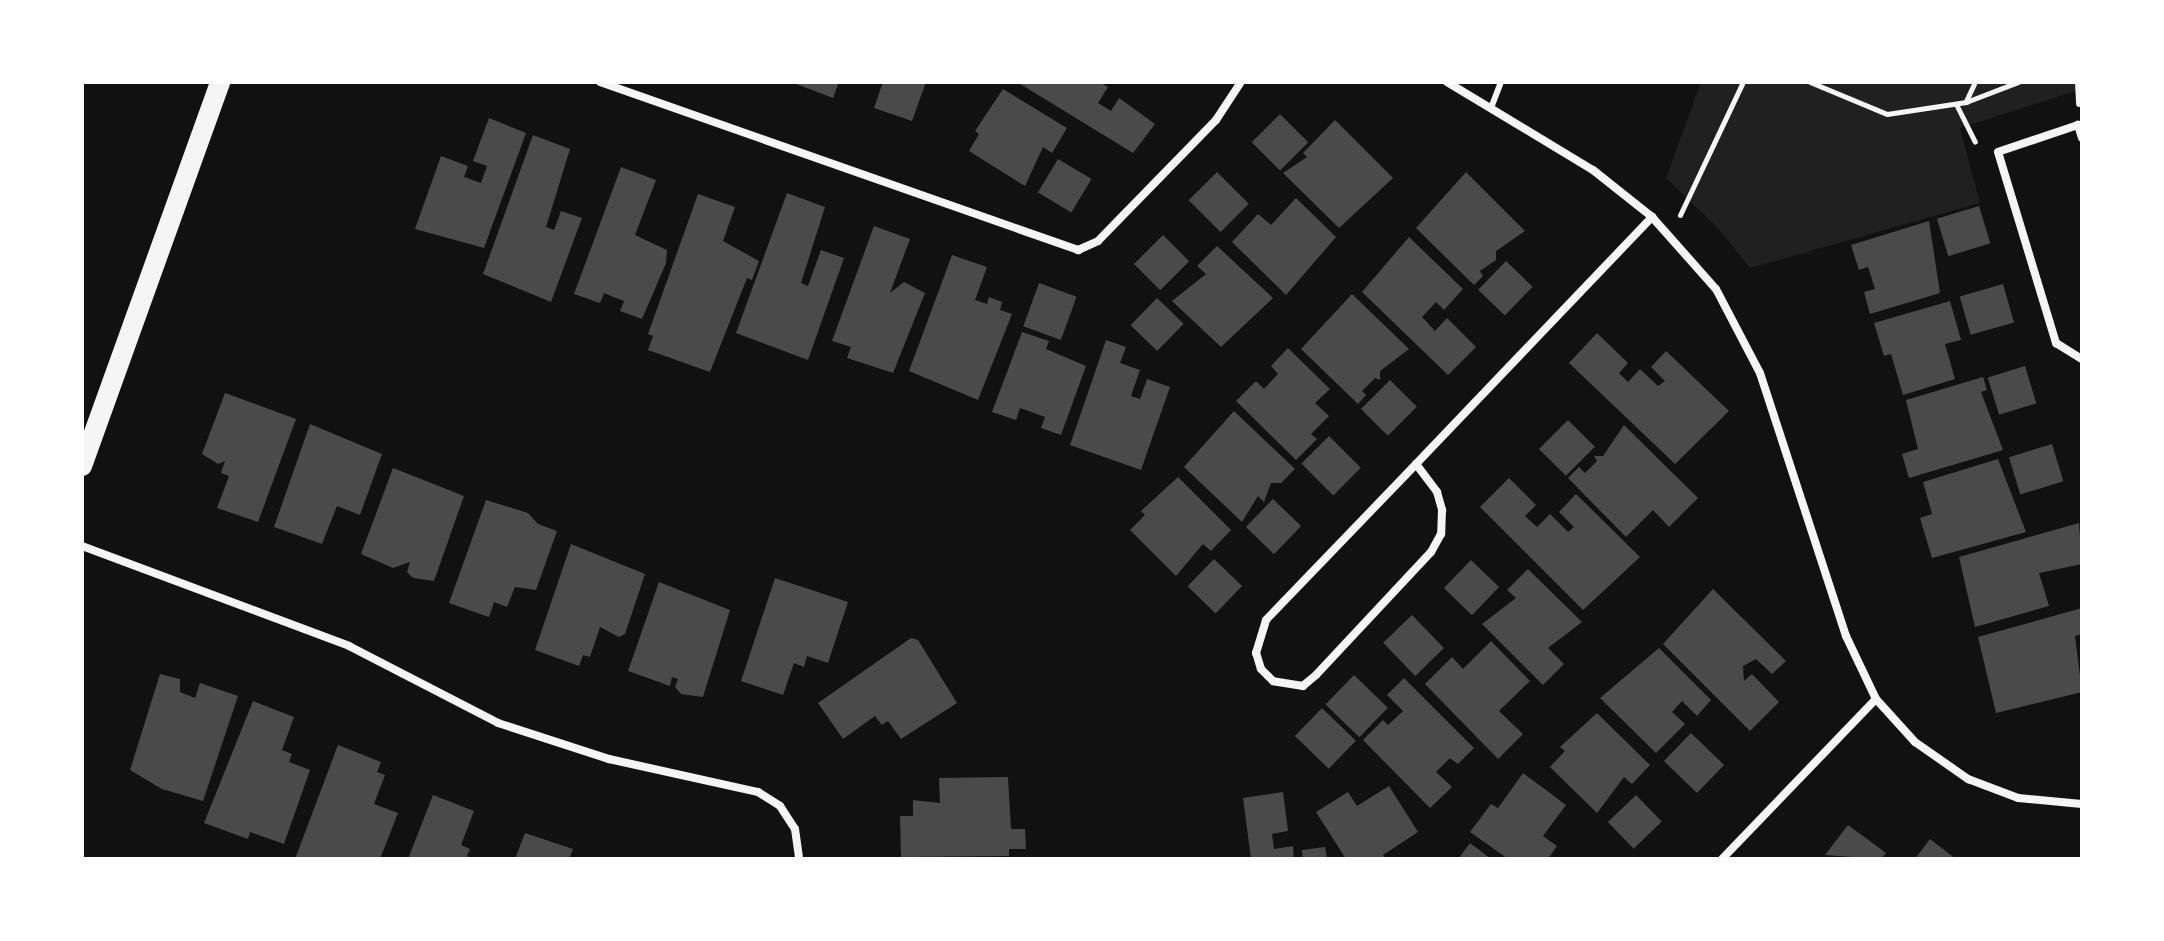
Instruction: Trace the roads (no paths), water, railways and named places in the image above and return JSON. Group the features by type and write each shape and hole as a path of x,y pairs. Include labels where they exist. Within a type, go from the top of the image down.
{"main road":[{"path":"82,466 220,82"}],"street":[{"path":"600,82 1078,250 1098,241 1216,120 1241,82"},
{"path":"1447,82 1593,170 1652,217 1716,289 1760,373 1846,636 1876,699 1915,742 1968,779 2018,798 2082,804"},
{"path":"2082,138 2078,125 1998,152 2056,343 2082,359"},
{"path":"1416,464 1437,492 1442,510 1441,534 1431,552 1303,686 1273,681 1261,669 1256,653 1266,620 1652,217"},
{"path":"82,546 349,646 498,723 609,759 758,792 780,806 795,829 799,859"},
{"path":"1722,859 1876,699"}],"lane":[{"path":"1491,108 1501,82"}]}
